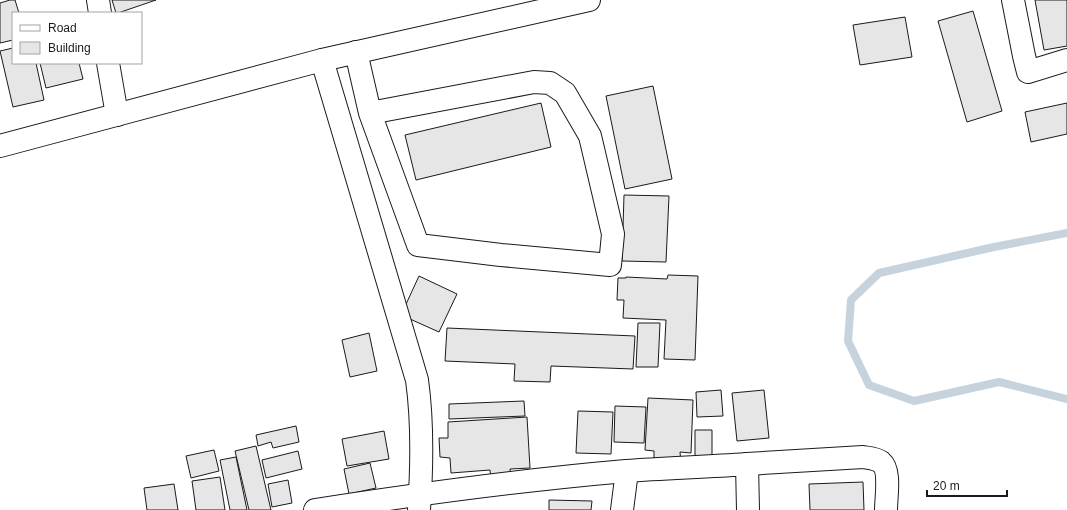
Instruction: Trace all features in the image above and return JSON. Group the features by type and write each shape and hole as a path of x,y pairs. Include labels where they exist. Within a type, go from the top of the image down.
{"street":[{"path":"98,0 100,12"},
{"path":"0,146 322,60 589,0"},
{"path":"1013,0 1028,72 1067,60"},
{"path":"356,52 370,112 418,245 501,255 610,265 613,234 590,136 565,94 550,83 534,82 370,112"},
{"path":"322,60 417,380 421,405 422,436 420,502"},
{"path":"108,64 117,115"},
{"path":"316,510 420,502 627,471 862,457 874,458 881,462 887,470 886,510"},
{"path":"747,464 748,510"},
{"path":"622,510 627,471"}],"building":[{"path":"15,0 19,12 12,12 12,40 0,43 0,3"},
{"path":"112,0 156,0 121,12 116,12"},
{"path":"1035,0 1067,0 1067,46 1044,50"},
{"path":"973,11 1002,111 967,122 938,21"},
{"path":"905,17 912,57 860,65 853,25"},
{"path":"12,48 12,64 36,64 44,100 13,107 0,51"},
{"path":"40,64 79,64 83,79 46,88"},
{"path":"653,86 672,179 625,189 606,96"},
{"path":"541,103 551,147 416,180 405,135"},
{"path":"1067,103 1067,134 1031,142 1025,112"},
{"path":"624,195 669,196 666,262 622,261"},
{"path":"668,275 698,276 695,360 664,359 666,320 623,318 624,300 617,300 618,278 667,279"},
{"path":"419,276 457,294 439,332 401,315"},
{"path":"638,323 660,323 658,367 636,367"},
{"path":"447,328 635,336 633,369 551,366 550,382 514,381 515,364 445,361"},
{"path":"369,333 377,371 350,377 342,340"},
{"path":"721,390 723,416 697,417 696,392"},
{"path":"764,390 769,438 737,441 732,393"},
{"path":"648,398 693,400 691,453 680,452 681,464 654,464 654,451 645,450"},
{"path":"524,401 525,416 449,419 449,404"},
{"path":"615,406 646,407 644,443 614,442"},
{"path":"578,411 613,412 611,454 576,453"},
{"path":"527,417 530,468 510,469 511,478 491,481 490,470 451,473 450,458 440,457 439,438 448,438 448,422"},
{"path":"296,426 299,442 273,448 271,442 258,446 256,435"},
{"path":"695,430 712,430 712,457 695,456"},
{"path":"384,431 389,459 347,466 342,439"},
{"path":"256,446 271,510 249,510 235,451"},
{"path":"214,450 219,471 191,478 186,456"},
{"path":"298,451 302,469 266,478 262,460"},
{"path":"236,457 247,510 230,510 220,460"},
{"path":"370,463 376,488 349,494 344,469"},
{"path":"220,477 225,510 196,510 192,481"},
{"path":"288,480 292,503 272,507 268,484"},
{"path":"863,482 864,510 810,510 809,484"},
{"path":"174,484 178,510 147,510 144,488"},
{"path":"549,500 592,501 591,510 549,510"}],"waterway":[{"path":"1067,233 994,247 879,273 851,300 848,341 869,385 914,401 999,382 1067,399"}]}
